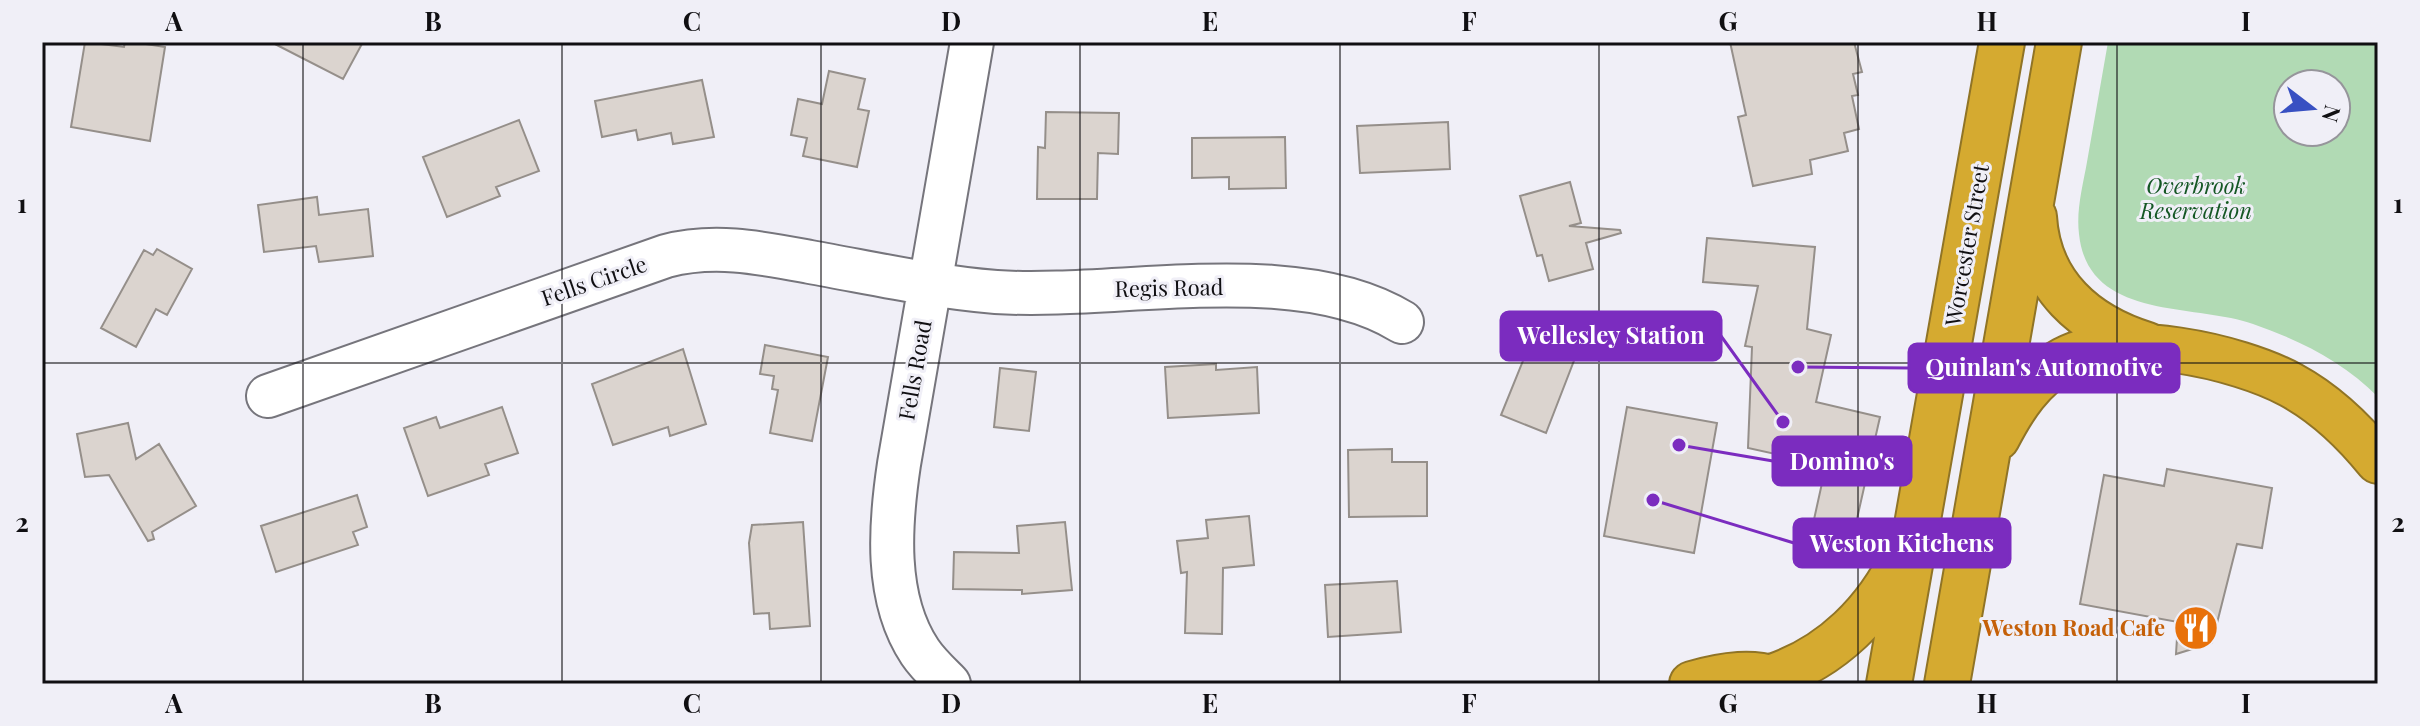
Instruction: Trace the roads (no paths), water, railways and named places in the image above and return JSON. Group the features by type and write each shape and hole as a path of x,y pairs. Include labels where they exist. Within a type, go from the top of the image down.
{"highway":[{"name":"Worcester Street","path":"1889,684 2002,42"},
{"path":"1947,684 2059,42"},
{"path":"2034,188 2037,242 2052,279 2078,308 2123,337 2153,347 2229,362 2289,384 2335,415 2378,461"},
{"path":"1983,478 2009,416 2026,391 2047,372 2067,358 2094,351 2153,347"},
{"path":"1692,684 1735,676 1778,681 1835,645 1865,616 1900,564 1917,526"}],"street":[{"name":"Fells Road","path":"949,684 920,653 911,637 899,601 893,560 892,517 972,42"},
{"name":"Fells Circle","path":"268,396 684,251 720,249 766,254 931,283"},
{"name":"Regis Road","path":"931,283 1014,293 1208,287 1286,289 1348,298 1386,312 1402,322"}],"place":[{"name":"Quinlan's Automotive","path":"1798,367"},
{"name":"Wellesley Station","path":"1783,422"},
{"name":"Domino's","path":"1679,445"},
{"name":"Weston Kitchens","path":"1653,500"},
{"name":"Weston Road Cafe","path":"2196,628"}],"park label":[{"name":"Overbrook Reservation","path":"2196,198"}]}
